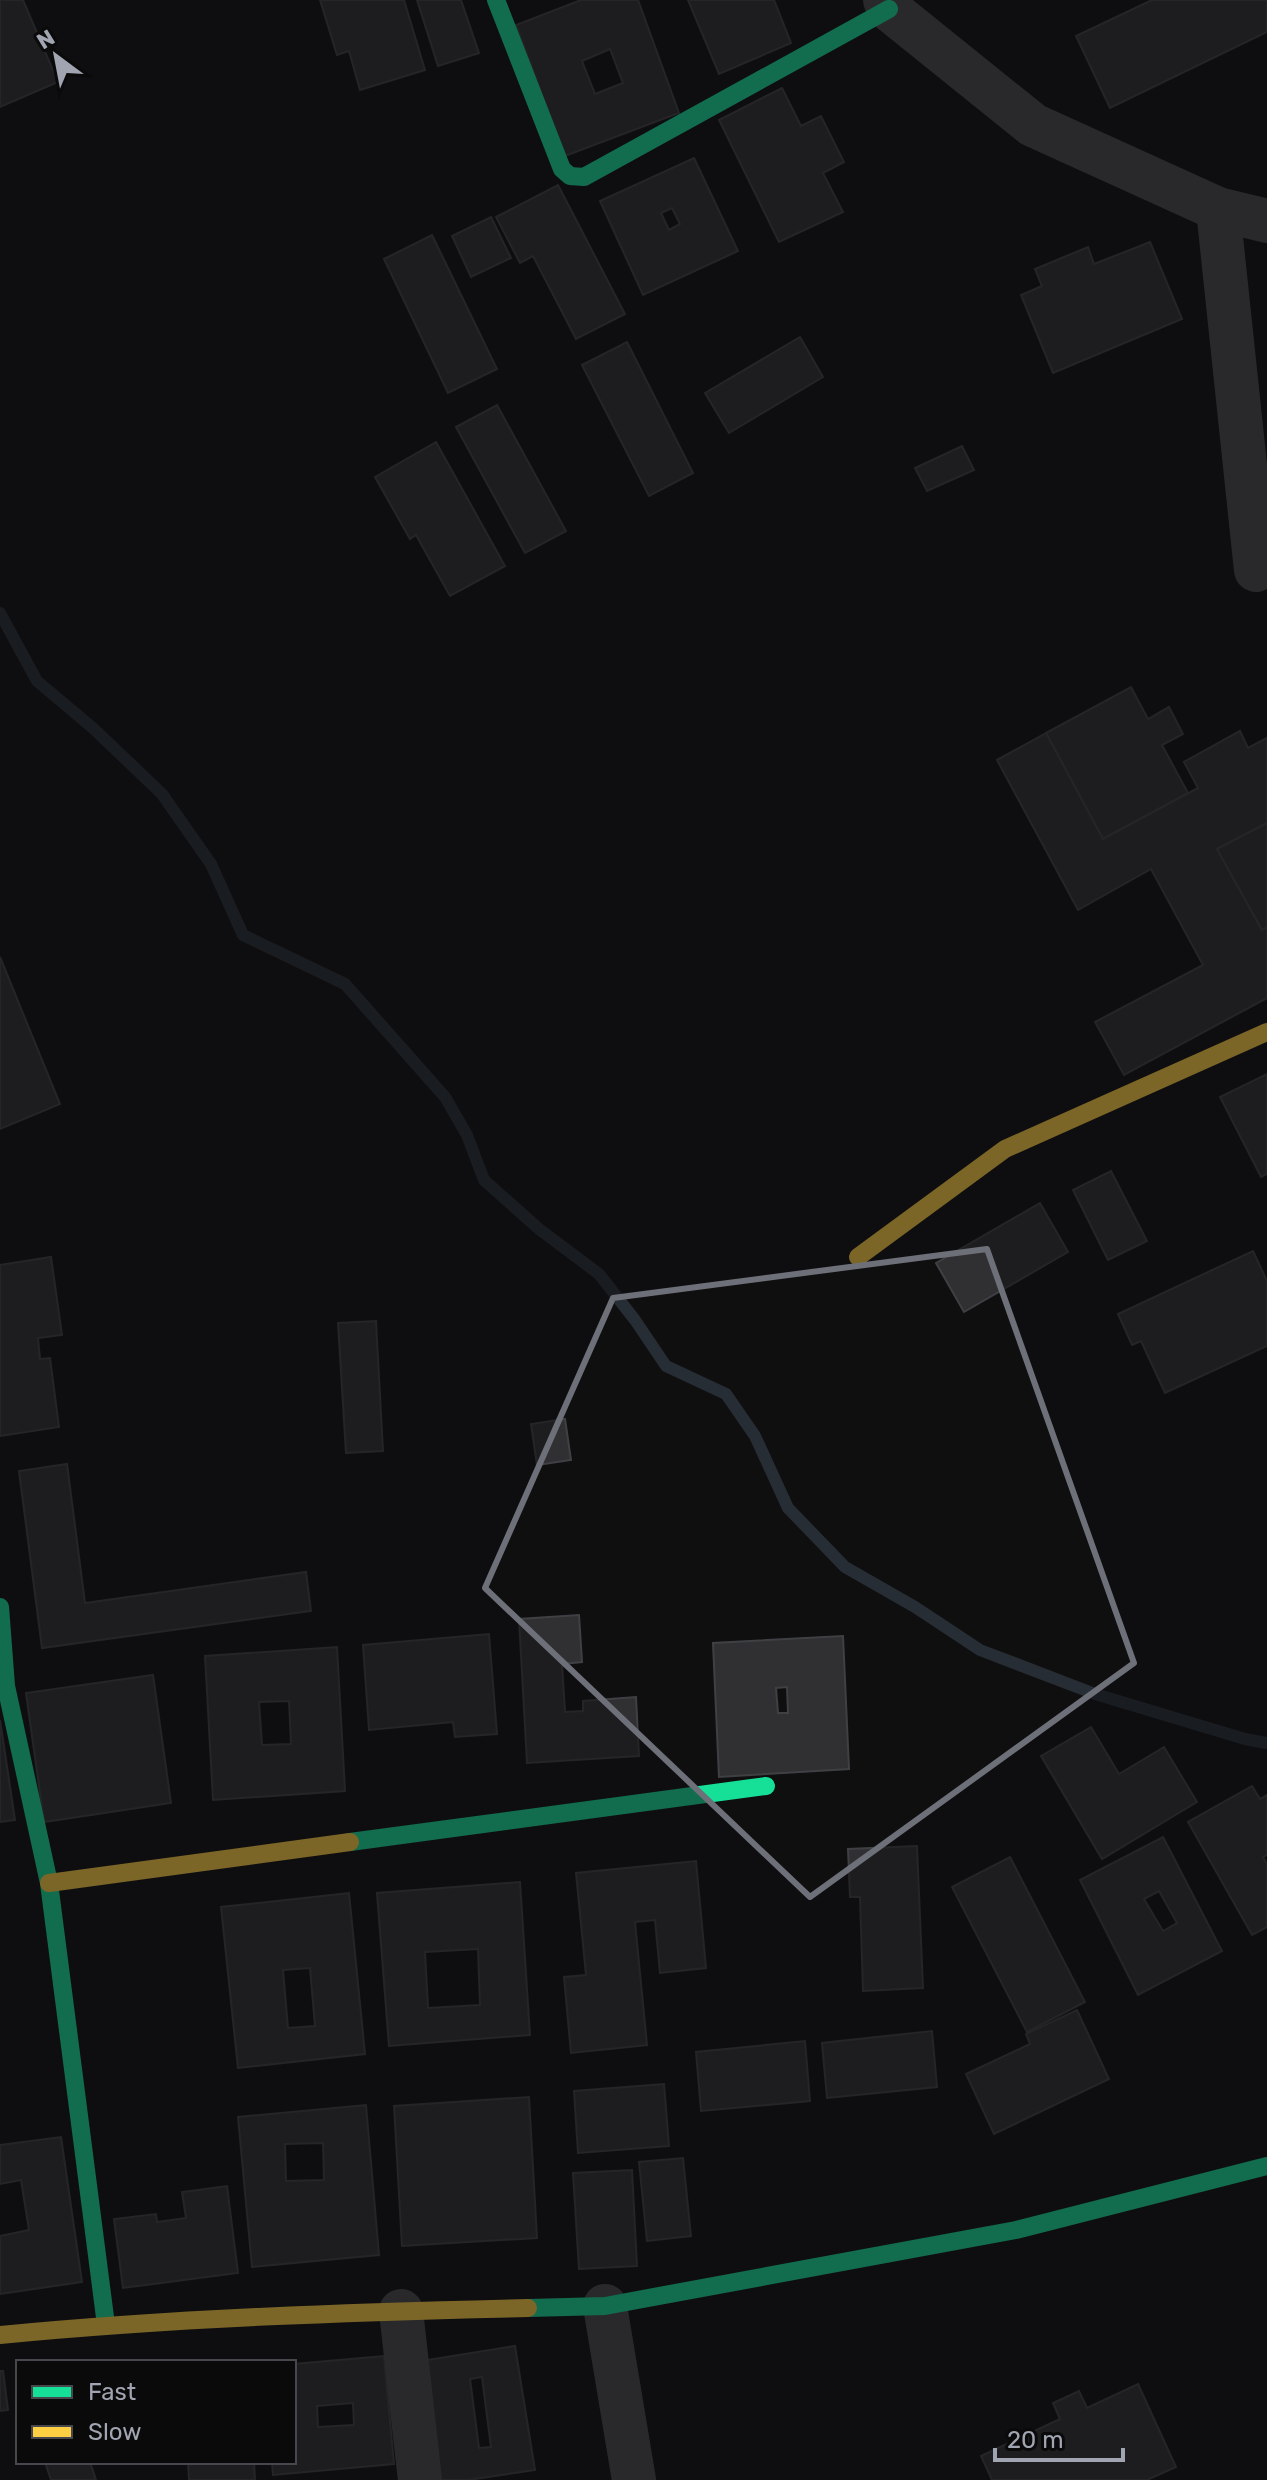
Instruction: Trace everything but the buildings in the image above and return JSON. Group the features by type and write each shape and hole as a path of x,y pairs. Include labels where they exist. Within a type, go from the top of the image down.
{"street":[{"path":"496,0 562,169 570,176 584,177 887,4 1033,125 1218,209 1267,221"},
{"path":"1218,209 1256,570"},
{"path":"858,1257 1005,1149 1267,1032"},
{"path":"0,1607 6,1686 49,1883 106,2325"},
{"path":"49,1883 766,1786"},
{"path":"0,2335 106,2325 401,2311 605,2306 1016,2230 1267,2166"},
{"path":"605,2306 634,2480"},
{"path":"401,2311 420,2480"}],"highlighted area":[{"path":"987,1249 1134,1663 810,1897 485,1588 613,1298"}],"waterway":[{"path":"0,613 37,681 94,729 162,794 211,864 243,935 345,984 445,1097 467,1135 484,1180 539,1229 599,1274 666,1366 726,1394 755,1436 788,1508 845,1567 915,1607 980,1650 1095,1694 1267,1743"}],"traffic: fast":[{"path":"496,0 562,169 570,176 584,177 889,9"},
{"path":"0,1607 6,1686 49,1883 106,2325"},
{"path":"350,1842 766,1786"},
{"path":"528,2308 605,2306 1016,2230 1267,2166"}],"traffic: slow":[{"path":"858,1257 1005,1149 1267,1032"},
{"path":"49,1883 350,1842"},
{"path":"0,2335 264,2317 528,2308"}]}
